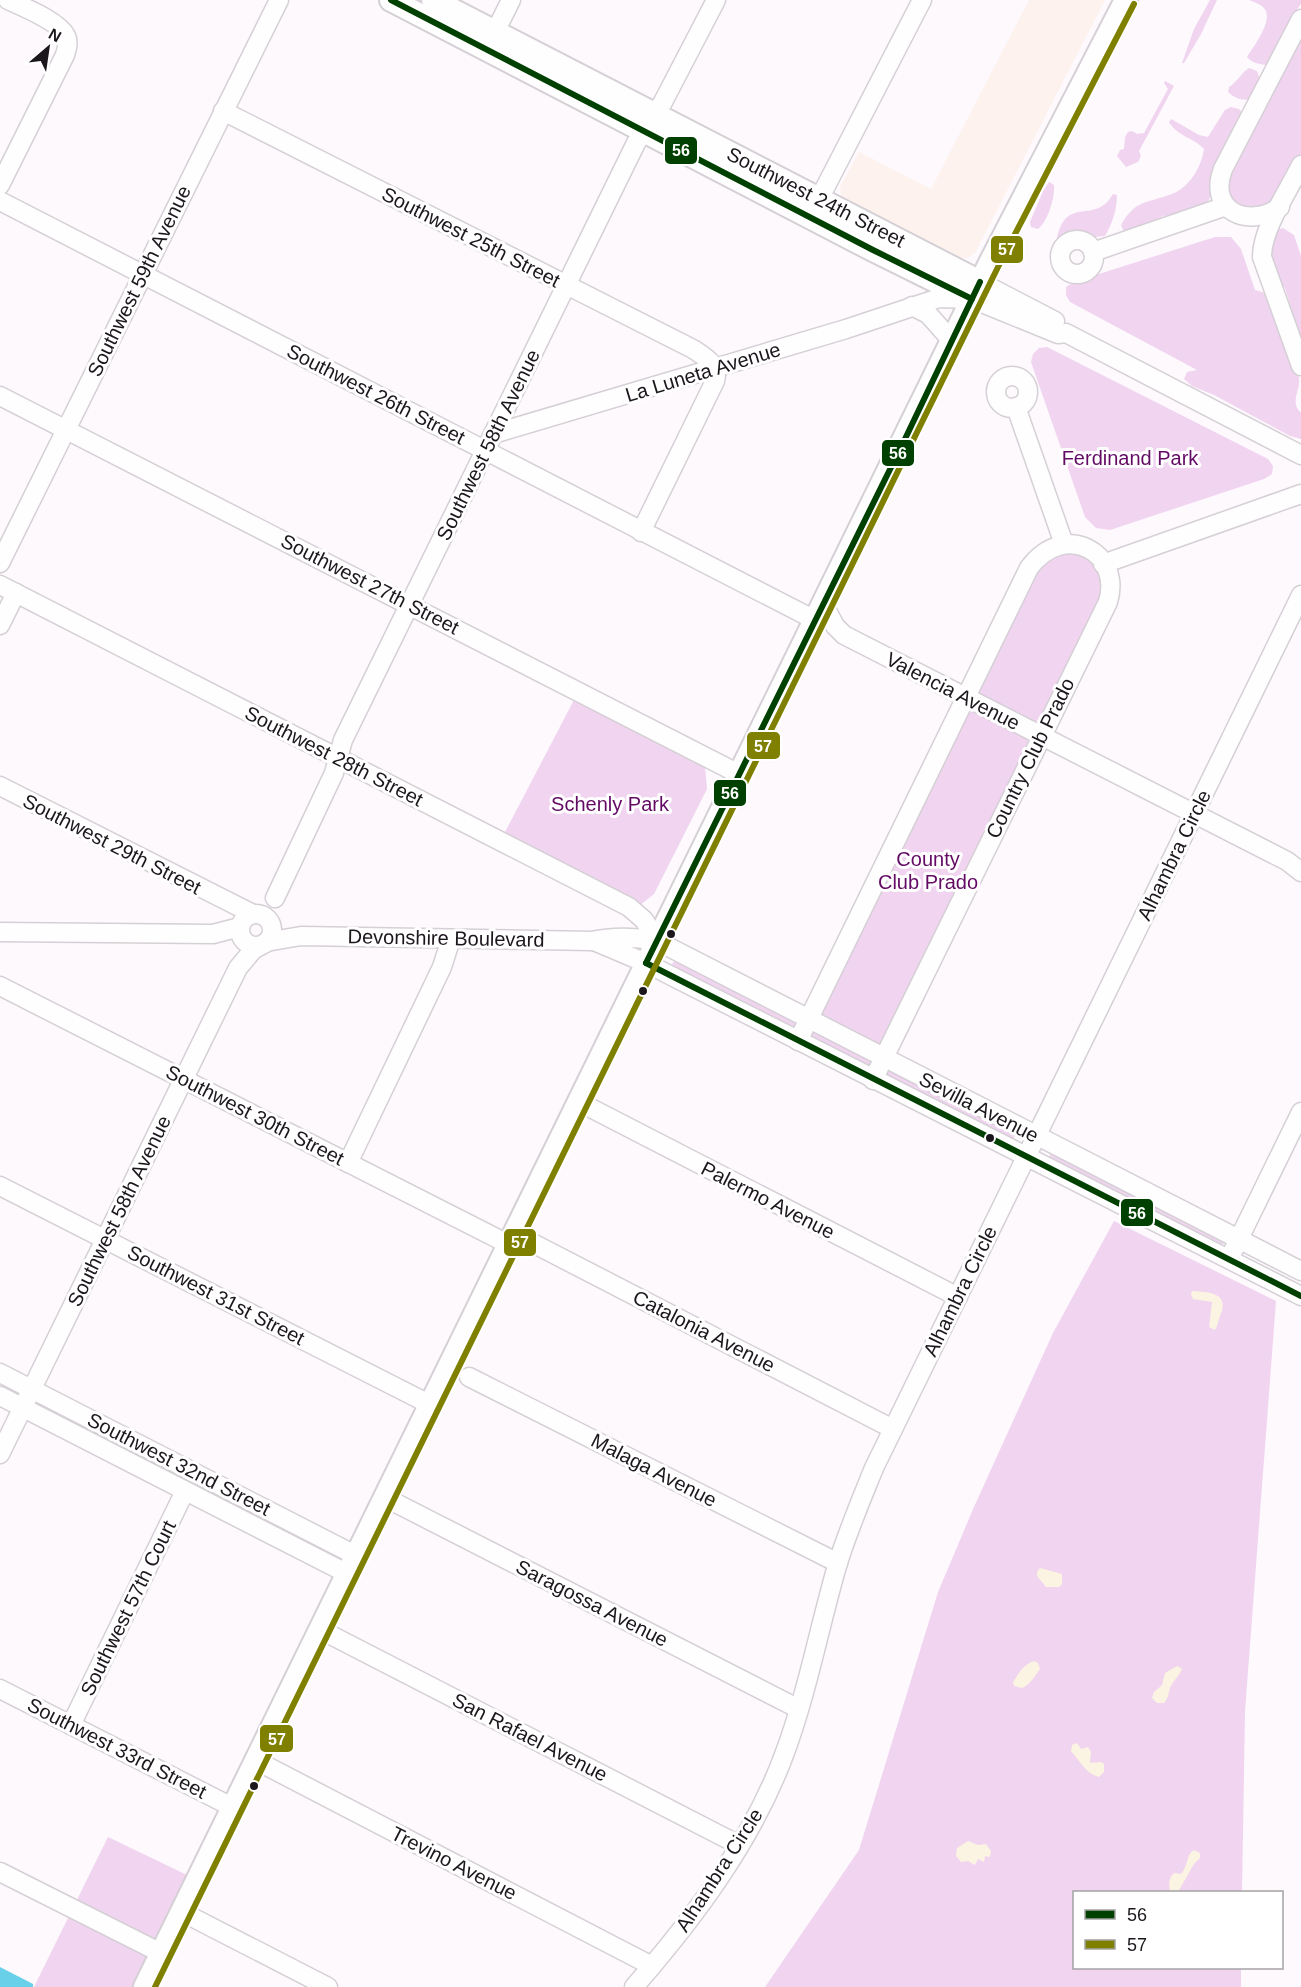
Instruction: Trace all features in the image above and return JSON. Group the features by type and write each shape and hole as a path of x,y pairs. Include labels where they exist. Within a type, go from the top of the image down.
{"main road":[{"name":"Southwest 24th Street","path":"391,0 490,41 976,291"},
{"name":"Southwest 24th Street","path":"434,0 490,41"},
{"path":"145,1987 976,291 1126,0"},
{"name":"Southwest 24th Street","path":"814,208 916,272 976,291"}],"street":[{"path":"0,185 68,45 62,29 8,0"},
{"name":"Southwest 59th Avenue","path":"0,563 279,0"},
{"path":"490,41 511,0"},
{"name":"Southwest 58th Avenue","path":"0,1454 238,968 241,947 270,900 275,898 333,773 343,740 566,286 649,122 663,102 716,0"},
{"path":"814,208 922,0"},
{"path":"1280,207 1271,213 1255,217 1236,214 1226,206 1219,194 1218,186 1223,169 1301,20"},
{"name":"Southwest 25th Street","path":"223,111 693,349 716,369"},
{"path":"1301,165 1264,238 1262,257 1264,268 1301,366"},
{"name":"Southwest 26th Street","path":"0,201 143,274 490,442 641,532 815,620"},
{"path":"1093,252 1226,206"},
{"path":"916,272 919,286 912,306 928,314 952,342"},
{"name":"La Luneta Avenue","path":"490,442 912,306 976,291"},
{"name":"Southwest 24th Street","path":"976,291 1061,324 1066,333 1301,455"},
{"path":"641,532 712,387 717,375 716,369"},
{"name":"Southwest 27th Street","path":"0,396 739,774"},
{"path":"1016,407 1064,544"},
{"path":"798,1041 1029,568 1047,550 1064,544 1079,544 1096,555 1103,564 1301,494"},
{"name":"Country Club Prado","path":"873,1080 1107,602 1110,587 1103,564"},
{"path":"0,625 8,589"},
{"name":"Southwest 28th Street","path":"8,589 629,907 644,920 657,941"},
{"name":"Alhambra Circle","path":"634,1987 694,1912 739,1845 759,1810 782,1760 799,1709 838,1563 867,1485 1301,595"},
{"name":"Valencia Avenue","path":"815,620 825,633 844,635"},
{"name":"Valencia Avenue","path":"815,620 835,626 844,635 1296,866"},
{"name":"Southwest 29th Street","path":"0,786 225,901 254,929"},
{"name":"Devonshire Boulevard","path":"0,932 213,934 254,929 301,936 592,940 638,937 657,941"},
{"path":"348,1163 442,967 451,939"},
{"name":"Devonshire Boulevard","path":"592,940 646,963"},
{"name":"Sevilla Avenue","path":"657,941 1301,1271"},
{"name":"Sevilla Avenue","path":"646,963 1301,1296"},
{"name":"Southwest 30th Street","path":"0,986 348,1163 512,1239"},
{"name":"Palermo Avenue","path":"579,1102 958,1297"},
{"path":"1229,1258 1301,1112"},
{"name":"Southwest 31st Street","path":"0,1186 431,1405"},
{"name":"Catalonia Avenue","path":"512,1239 893,1429"},
{"name":"Southwest 32nd Street","path":"0,1373 353,1565"},
{"name":"Malaga Avenue","path":"469,1377 838,1563"},
{"name":"Southwest 32nd Street","path":"0,1396 185,1491 353,1565"},
{"name":"Southwest 57th Court","path":"71,1725 185,1491"},
{"name":"Saragossa Avenue","path":"386,1498 799,1709"},
{"name":"San Rafael Avenue","path":"321,1630 739,1845"},
{"name":"Southwest 33rd Street","path":"0,1689 234,1808"},
{"name":"Trevino Avenue","path":"257,1761 652,1966"},
{"path":"0,1872 161,1953"},
{"path":"182,1912 328,1987"}],"shaded area":[{"path":"1029,0 1105,0 975,253 967,258 959,258 847,202 841,196 840,187 859,152 931,189"}],"green space":[{"path":"1210,0 1217,0 1201,34 1182,63 1194,29"},
{"path":"1249,0 1301,0 1273,60 1266,65 1253,62 1247,57 1262,32 1267,18 1263,7"},
{"path":"1301,30 1301,155 1275,202 1244,210 1227,196 1227,176"},
{"path":"1249,68 1257,71 1260,80 1252,99 1239,99 1228,92 1229,87"},
{"path":"1165,81 1174,86 1139,151 1141,156 1138,162 1126,167 1117,156 1120,150 1124,149 1125,137 1128,132 1132,131 1137,134 1144,133 1168,89"},
{"path":"1231,107 1239,109 1244,115 1206,207 1191,213 1163,216 1133,231 1123,230 1121,225 1131,211 1142,204 1172,194 1184,187 1194,176 1201,162 1204,149 1176,131 1169,122 1171,119 1199,135 1208,137 1225,110"},
{"path":"1049,182 1054,185 1054,190 1048,215 1038,229 1031,227 1030,222"},
{"path":"1113,194 1117,195 1116,206 1105,236 1057,238 1067,217 1074,213 1098,208 1106,203"},
{"path":"1283,228 1294,235 1301,256 1301,348 1292,329 1293,314 1285,288 1275,277 1269,262 1274,231"},
{"path":"1215,237 1231,237 1241,249 1255,290 1265,293 1288,346 1299,378 1296,405 1301,413 1301,439 1290,436 1214,395 1192,386 1184,379 1187,372 1197,370 1070,302 1066,295 1066,287 1074,282"},
{"name":"Ferdinand Park","path":"1047,347 1268,459 1273,466 1272,474 1264,479 1110,530 1096,528 1085,517 1031,362 1033,354 1039,348"},
{"path":"1081,553 1099,572 1103,599 1045,713 1036,722 1026,723 982,699 978,689 1032,574 1056,555"},
{"name":"Schenly Park","path":"575,698 705,767 707,789 654,894 639,906 503,836"},
{"name":"County Club Prado","path":"972,710 1026,737 1029,745 881,1046 876,1047 823,1018 821,1013 965,714"},
{"path":"673,962 681,962 797,1022 797,1026 791,1030 671,968"},
{"path":"814,1029 872,1060 872,1063 865,1068 812,1040"},
{"path":"888,1068 1017,1131 1011,1144 887,1081 885,1073"},
{"path":"1052,1152 1227,1243 1219,1245 1048,1158"},
{"path":"1114,1221 1276,1301 1245,1711 1242,1891 1073,1891 1073,1969 1241,1969 1241,1987 765,1987 859,1850 938,1592 1053,1333"},
{"path":"108,1837 187,1875 132,1987 34,1987"}],"sand":[{"path":"1192,1291 1211,1293 1220,1298 1222,1308 1215,1330 1209,1327 1212,1302 1193,1299"},
{"path":"1040,1568 1062,1574 1062,1584 1059,1587 1046,1587 1037,1576"},
{"path":"1034,1661 1038,1663 1040,1669 1032,1680 1022,1688 1014,1686 1013,1682 1022,1670"},
{"path":"1177,1666 1182,1669 1171,1685 1167,1699 1164,1703 1157,1703 1152,1698 1154,1692 1162,1685 1165,1673"},
{"path":"1077,1743 1081,1749 1088,1747 1091,1752 1090,1763 1104,1764 1104,1772 1099,1777 1086,1770 1071,1751 1072,1745"},
{"path":"968,1841 978,1845 986,1844 991,1851 990,1857 985,1856 984,1862 978,1859 975,1865 968,1861 961,1862 956,1856 957,1848"},
{"path":"1194,1850 1200,1853 1200,1858 1179,1891 1170,1891 1171,1878 1174,1873 1181,1874"}],"water":[{"path":"0,1967 33,1984 33,1987 0,1987"}],"transit line":[{"name":"56","path":"391,0 972,299"},
{"name":"57","path":"155,1987 998,267 1134,4"},
{"name":"56","path":"646,963 980,282"},
{"name":"56","path":"646,963 1301,1296"}]}
